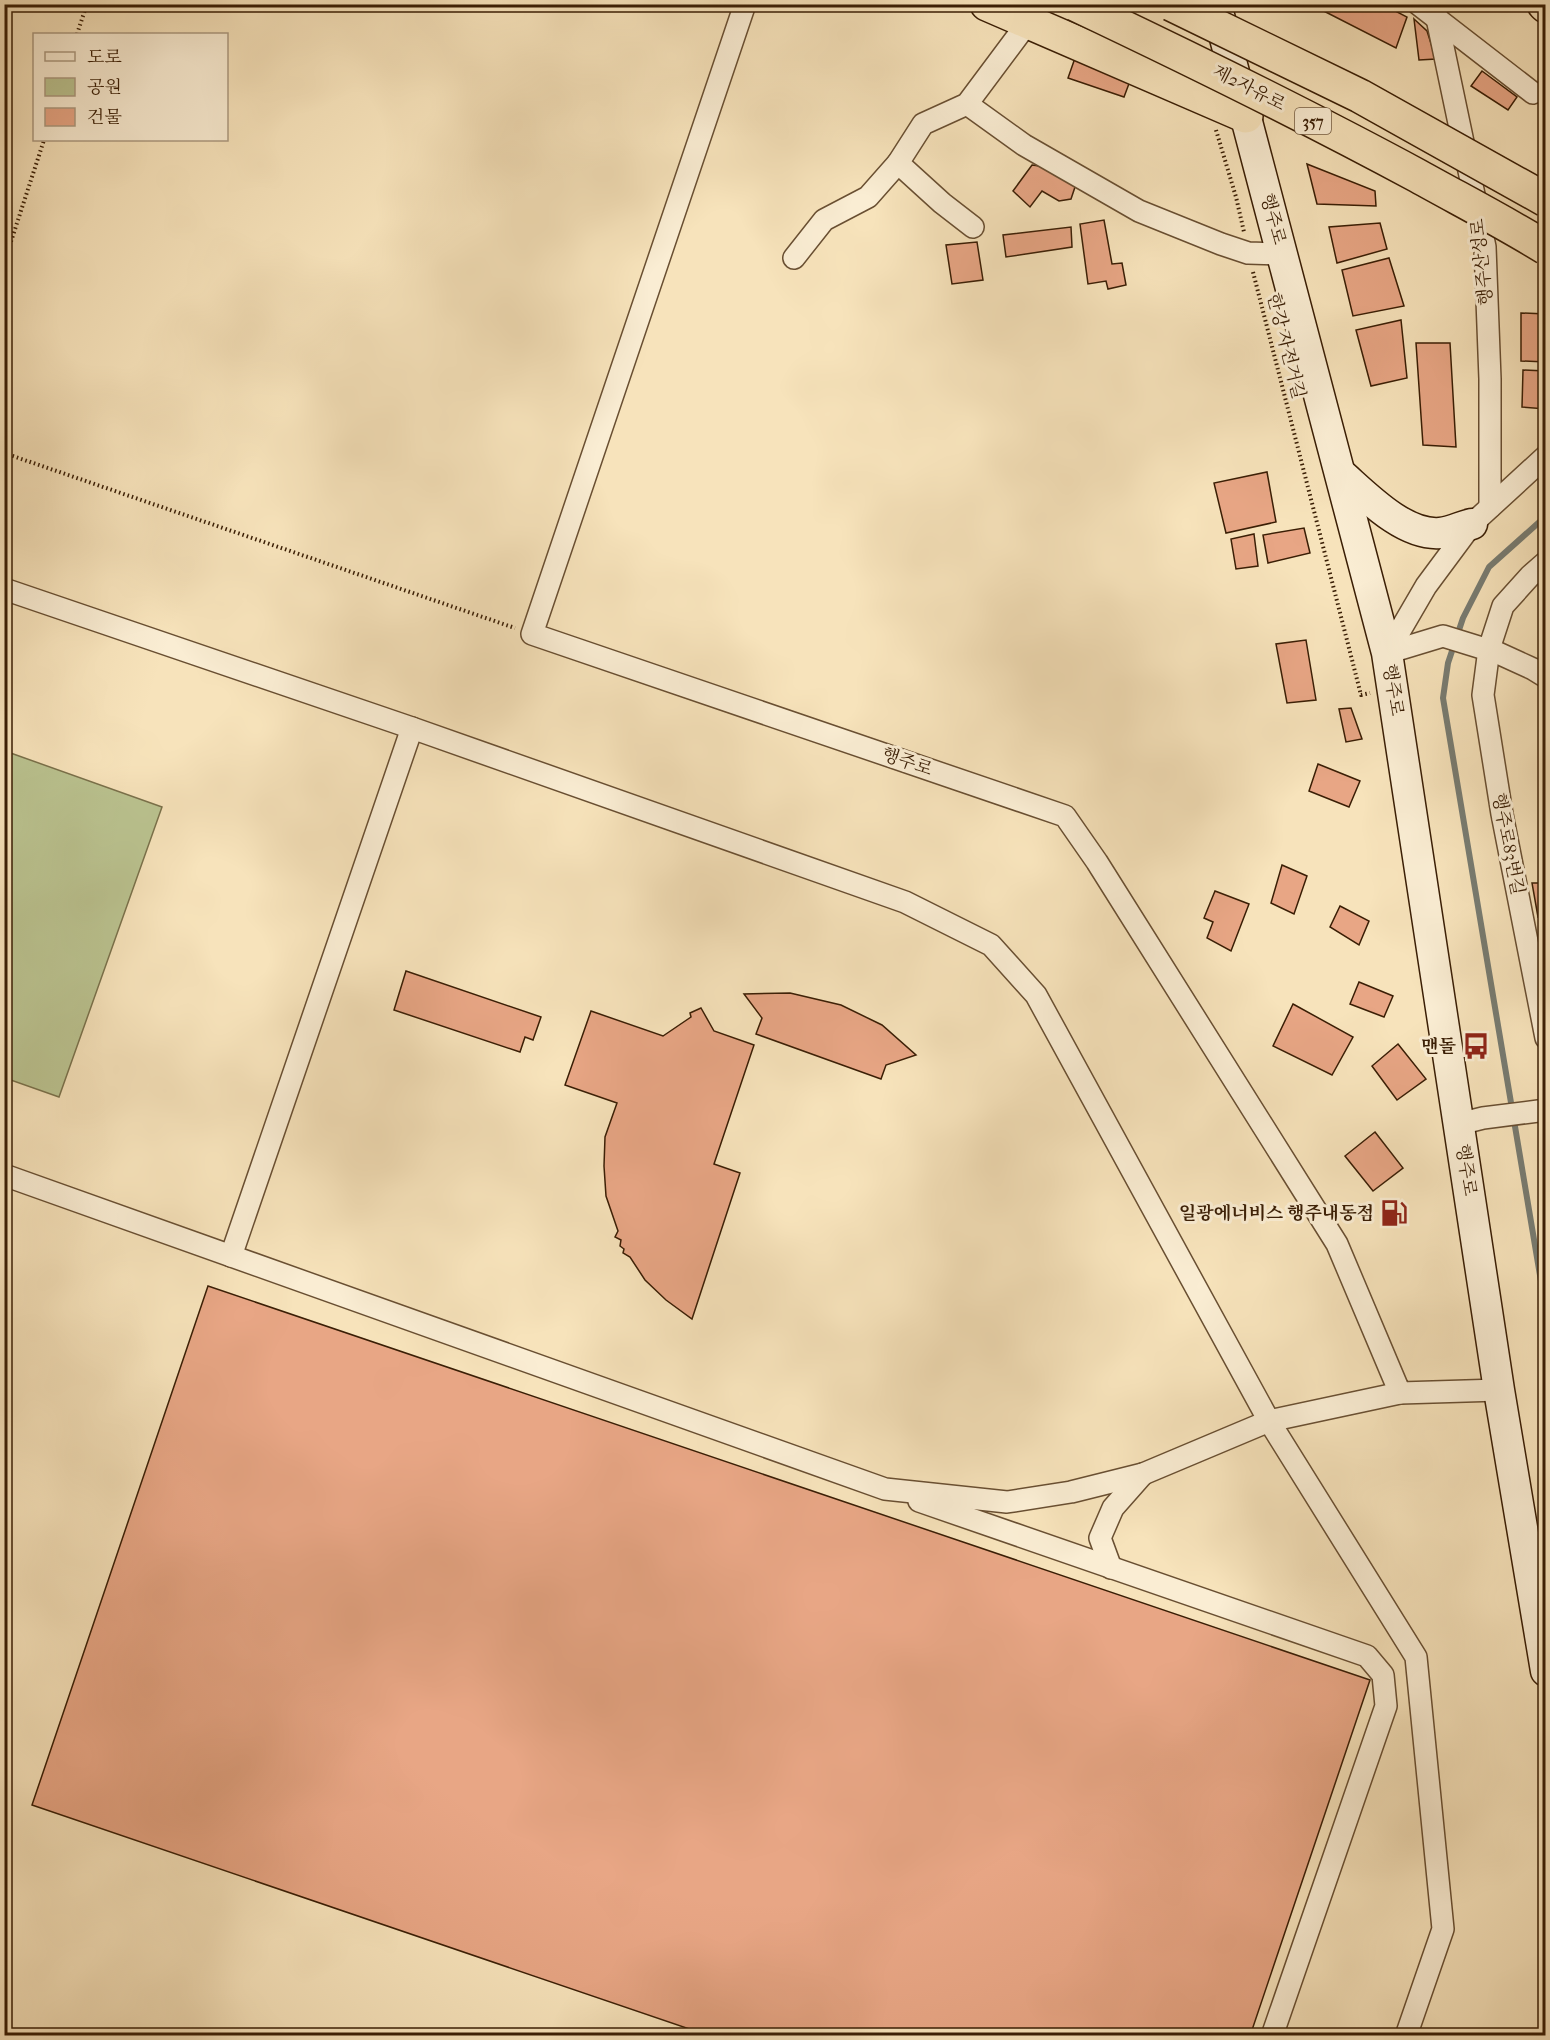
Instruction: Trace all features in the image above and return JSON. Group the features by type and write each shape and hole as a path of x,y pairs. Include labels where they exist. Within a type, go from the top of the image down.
{"highway":[{"path":"987,4 1246,116"},
{"name":"제2자유로","path":"1074,4 1181,54 1346,137 1517,230 1545,248"},
{"name":"357","path":"1172,4 1360,96 1545,200"}],"main road":[{"name":"행주로","path":"1216,4 1387,652 1471,1121 1500,1390 1545,1671"},
{"path":"1341,474 1385,512 1421,531 1440,533 1481,515"}],"street":[{"path":"532,634 745,4"},
{"path":"1418,4 1436,12 1533,93"},
{"name":"행주산성로","path":"1436,12 1485,247 1490,379 1481,515"},
{"path":"794,258 824,220 868,197 898,163 923,124 967,104 1020,33"},
{"path":"967,104 1024,145 1138,211 1248,253 1283,254"},
{"path":"898,163 942,203 973,227"},
{"path":"1387,652 1426,586 1481,515 1545,456"},
{"name":"행주로83번길","path":"1545,561 1503,606 1489,649 1483,695 1502,814 1545,1038"},
{"path":"4,588 412,728 905,902 991,945 1036,995 1269,1421 1416,1657 1443,1929 1406,2036"},
{"name":"행주로","path":"532,634 1065,816 1097,862 1337,1244 1400,1393"},
{"path":"1387,652 1443,636 1489,649 1545,677"},
{"path":"231,1256 412,728"},
{"path":"1471,1121 1543,1110"},
{"path":"4,1175 885,1489 1367,1656 1383,1675 1386,1706 1272,2036"},
{"path":"885,1489 1006,1502 1071,1492 1143,1473 1269,1421 1400,1393 1500,1390"},
{"path":"1111,1568 1100,1538 1113,1508 1143,1473"}],"path":[{"path":"77,33 87,4"},
{"name":"한강 자전거길","path":"1207,99 1236,197 1248,253 1361,695"},
{"path":"4,263 44,141"},
{"path":"4,453 532,634"}],"green space":[{"path":"5,751 162,807 59,1097 5,1078"}],"building":[{"path":"1310,4 1382,4 1407,17 1396,48"},
{"path":"1414,19 1427,31 1436,59 1419,60"},
{"path":"1075,58 1130,81 1124,97 1068,78"},
{"path":"1482,71 1517,97 1508,110 1471,86"},
{"path":"1307,164 1375,191 1376,206 1317,204"},
{"path":"1032,165 1047,167 1076,184 1071,199 1059,201 1042,191 1030,207 1013,191"},
{"path":"1104,220 1112,264 1122,263 1126,285 1108,289 1106,281 1088,284 1080,224"},
{"path":"1380,223 1387,249 1337,263 1329,227"},
{"path":"1071,227 1072,247 1006,257 1003,235"},
{"path":"977,242 983,280 952,284 946,245"},
{"path":"1389,258 1404,306 1353,316 1342,270"},
{"path":"1521,313 1546,314 1546,362 1521,361"},
{"path":"1401,320 1407,378 1371,386 1356,330"},
{"path":"1416,343 1450,343 1456,447 1423,445"},
{"path":"1523,370 1546,371 1546,409 1522,407"},
{"path":"1267,472 1276,522 1226,533 1214,483"},
{"path":"1304,528 1310,553 1268,563 1263,535"},
{"path":"1254,534 1258,566 1236,569 1231,539"},
{"path":"1306,640 1316,700 1287,703 1276,644"},
{"path":"1351,708 1362,739 1346,742 1339,709"},
{"path":"1318,764 1360,781 1349,807 1309,791"},
{"path":"1282,865 1307,876 1294,914 1271,903"},
{"path":"1532,883 1546,883 1546,915 1538,917"},
{"path":"1215,891 1249,904 1231,951 1207,938 1213,922 1204,918"},
{"path":"1340,906 1369,921 1359,945 1330,927"},
{"path":"406,971 541,1017 533,1040 525,1037 520,1052 394,1010"},
{"path":"1359,982 1393,996 1384,1017 1350,1004"},
{"path":"790,993 841,1005 882,1025 916,1055 886,1065 881,1079 756,1034 762,1018 744,994"},
{"path":"1293,1004 1353,1037 1332,1075 1273,1046"},
{"path":"701,1008 714,1031 754,1045 714,1164 740,1173 692,1319 666,1300 645,1280 630,1257 623,1253 624,1249 620,1246 621,1240 615,1237 618,1231 606,1196 604,1166 605,1137 617,1103 565,1085 591,1011 663,1036 691,1017 690,1013"},
{"path":"1398,1044 1426,1079 1397,1100 1372,1066"},
{"path":"1375,1132 1403,1168 1373,1191 1345,1156"},
{"path":"208,1286 1370,1680 1250,2036 710,2036 32,1805"}],"waterway":[{"path":"1546,516 1489,567 1463,618 1448,663 1443,698 1546,1311"}],"place":[{"name":"맨돌","path":"1476,1046"},
{"name":"일광에너비스 행주내동점","path":"1394,1213"}]}
